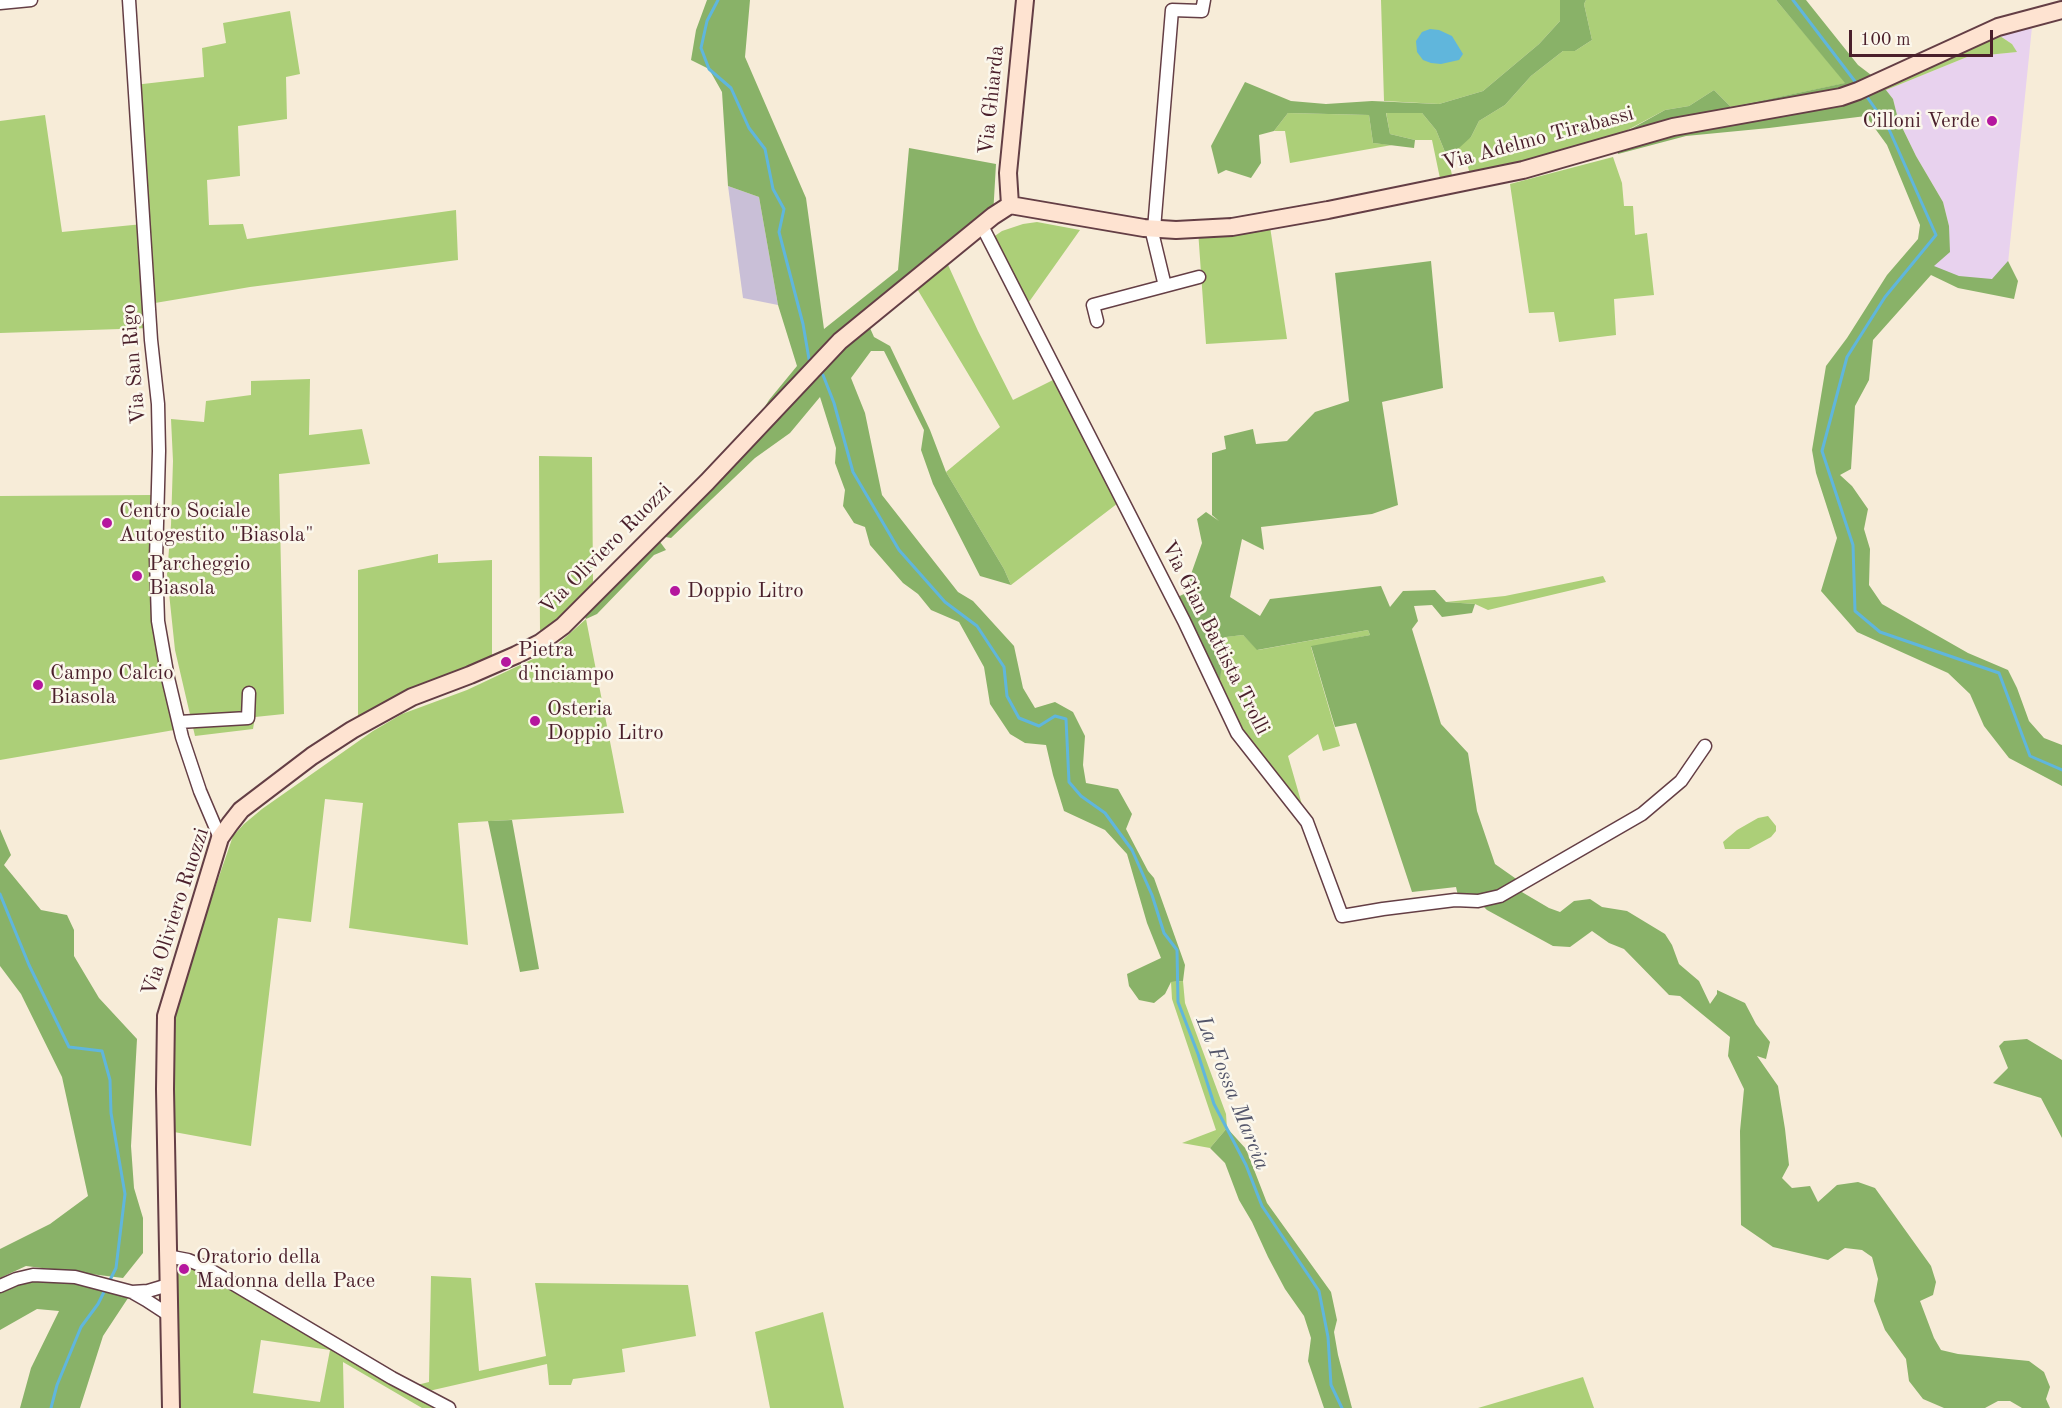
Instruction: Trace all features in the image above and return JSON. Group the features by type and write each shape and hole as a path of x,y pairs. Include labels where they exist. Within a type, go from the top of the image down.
{"street":[{"path":"0,3 31,0"},
{"name":"Via San Rigo","path":"129,0 150,328 158,404 156,569 158,621 168,678 179,722 200,791 220,838"},
{"name":"Via Ghiarda","path":"1010,205 1008,173 1025,0"},
{"path":"1165,286 1153,229 1172,10 1202,11 1204,0"},
{"name":"Via Adelmo Tirabassi","path":"1010,205 1153,229 1198,230 1232,227 1328,210 1523,170 1673,127 1841,97 1998,27 2062,10"},
{"name":"Via Oliviero Ruozzi","path":"171,1408 164,1037 166,1016 220,838 241,810 312,756 352,730 412,697 516,655 540,643 563,626 707,482 840,341 1010,205"},
{"name":"Via Gian Battista Trolli","path":"982,226 1184,621 1237,733 1307,822 1342,916 1455,900 1478,901 1500,896 1642,814 1682,781 1705,747"},
{"path":"1097,321 1093,305 1199,277"},
{"path":"179,722 248,718 249,693"},
{"path":"167,1256 188,1260 205,1267 392,1378 449,1408"},
{"path":"0,1286 33,1275 75,1277 132,1292 169,1315"},
{"path":"132,1292 148,1291 168,1285"}],"shaded area":[{"path":"2033,17 2005,293 1929,269 1949,226 1943,202 1916,156 1898,119 1893,99 1886,90 1967,57 2016,52 2012,44 1997,34"},
{"path":"728,186 759,197 778,305 743,298"}],"green space":[{"path":"707,0 750,0 745,57 806,198 824,329 898,270 909,148 996,164 993,216 866,319 874,337 890,346 930,430 946,472 1004,569 1011,585 980,576 933,484 921,450 924,430 884,351 871,351 851,378 865,413 882,495 958,592 973,601 1014,646 1023,688 1035,708 1055,702 1073,712 1085,736 1083,765 1086,783 1118,789 1132,814 1126,829 1154,878 1185,965 1183,981 1171,982 1165,994 1154,1003 1139,1000 1129,986 1127,974 1161,958 1147,923 1127,854 1105,830 1064,811 1046,745 1025,743 1010,734 990,704 984,667 959,622 931,610 918,594 903,583 870,545 865,527 854,523 843,506 845,490 835,463 836,448 820,397 790,433 755,458 671,538 655,535 666,550 654,555 597,614 586,619 581,608 744,441 769,400 797,366 778,305 759,197 728,186 722,92 709,69 691,60 696,30"},
{"path":"1381,0 1560,0 1560,21 1539,44 1483,91 1439,104 1384,101"},
{"path":"1560,0 1586,0 1584,4 1592,40 1575,51 1563,51 1531,76 1505,105 1479,121 1471,137 1459,148 1445,152 1436,130 1422,113 1386,113 1390,134 1415,140 1414,148 1373,143 1369,115 1288,113 1274,131 1259,135 1261,163 1251,178 1226,170 1218,174 1211,146 1245,82 1291,101 1326,104 1372,101 1439,104 1483,91 1539,44 1560,21"},
{"path":"1586,0 1776,0 1846,83 1731,107 1714,90 1689,106 1665,110 1620,134 1472,182 1464,152 1448,156 1454,185 1442,188 1432,140 1415,140 1390,134 1386,112 1422,113 1436,130 1445,152 1471,137 1479,121 1505,105 1531,76 1563,51 1575,51 1592,40 1584,4"},
{"path":"1776,0 1806,0 1858,65 1879,81 1893,99 1898,119 1916,156 1943,202 1949,226 1950,252 1934,266 1959,276 1992,279 2008,261 2018,281 2014,299 1958,288 1931,275 1873,340 1869,380 1855,406 1851,469 1840,475 1852,486 1868,509 1864,529 1870,549 1869,585 1882,604 1968,653 2008,670 2029,721 2044,738 2062,745 2062,786 2009,758 1984,726 1970,694 1948,673 1857,632 1821,591 1837,538 1816,473 1812,450 1826,366 1847,338 1887,275 1918,239 1920,225 1887,145 1866,116 1686,136 1618,154 1616,144 1620,135 1665,110 1689,106 1714,90 1731,107 1845,83"},
{"path":"290,11 300,74 286,77 287,119 238,126 240,176 207,180 209,225 243,224 247,239 456,210 458,260 250,287 149,304 150,328 0,333 0,121 45,115 62,232 143,224 134,85 204,77 202,48 226,43 223,23"},
{"path":"1997,34 2012,44 2017,52 1967,57 1886,90 1879,81"},
{"path":"1288,113 1369,115 1373,143 1392,145 1290,163 1285,131 1274,131"},
{"path":"1613,157 1622,183 1624,206 1633,206 1635,235 1647,233 1654,295 1614,299 1616,335 1559,342 1554,312 1529,313 1510,184"},
{"path":"1269,220 1287,339 1206,344 1198,230"},
{"path":"1037,222 1080,230 1024,309 989,240 1002,231"},
{"path":"944,256 1013,400 1059,377 1122,500 1011,585 1004,569 946,472 1000,427 913,282"},
{"path":"1431,261 1443,388 1382,402 1398,505 1372,514 1261,527 1264,550 1242,539 1230,597 1260,616 1270,599 1381,586 1390,607 1403,591 1435,590 1446,602 1475,604 1472,613 1442,617 1432,605 1414,606 1418,621 1412,629 1441,724 1468,753 1477,811 1495,864 1522,883 1515,888 1560,912 1574,901 1590,899 1602,907 1627,911 1665,934 1679,964 1699,981 1710,1004 1717,990 1745,1003 1756,1024 1770,1042 1766,1059 1757,1056 1778,1086 1789,1165 1782,1178 1792,1188 1810,1186 1818,1202 1837,1185 1858,1182 1875,1188 1931,1266 1936,1282 1933,1295 1920,1301 1941,1350 1958,1354 2029,1361 2044,1372 2050,1387 2046,1399 2050,1408 2022,1408 2010,1401 1998,1401 1985,1408 1944,1408 1923,1399 1909,1381 1906,1359 1885,1330 1874,1301 1878,1279 1872,1257 1862,1250 1845,1248 1828,1260 1773,1247 1741,1225 1740,1131 1744,1089 1728,1056 1730,1037 1680,996 1669,995 1624,949 1609,943 1592,931 1570,947 1553,946 1487,910 1478,901 1459,900 1456,887 1412,892 1356,723 1335,727 1311,646 1370,635 1368,630 1257,650 1243,635 1226,637 1218,694 1173,599 1184,594 1202,543 1197,519 1206,512 1219,521 1212,515 1212,453 1226,449 1224,436 1253,429 1256,444 1287,441 1315,412 1349,401 1335,273"},
{"path":"310,379 309,435 362,429 370,464 279,474 284,714 255,717 253,729 195,736 175,650 167,574 173,461 171,419 204,422 206,401 251,395 251,381"},
{"path":"539,456 592,457 593,582 570,611 540,633"},
{"path":"151,495 151,617 158,617 180,729 0,760 0,496"},
{"path":"438,554 438,563 492,560 492,658 358,717 358,570"},
{"path":"1603,576 1606,582 1488,610 1475,604 1446,602 1505,596"},
{"path":"586,619 624,813 458,823 468,945 349,928 363,803 325,799 311,922 278,918 251,1146 174,1132 174,1007 233,836 262,809 373,731 402,714 467,690 550,651"},
{"path":"1368,630 1370,635 1311,647 1340,746 1323,751 1318,734 1288,756 1307,822 1237,733 1218,694 1225,637 1243,635 1258,650"},
{"path":"1768,816 1776,826 1776,831 1771,837 1749,849 1725,849 1723,842 1737,830 1758,818"},
{"path":"512,820 539,969 520,972 488,821"},
{"path":"0,829 11,855 4,865 41,910 67,915 74,930 74,956 99,998 137,1039 131,1146 134,1188 143,1218 143,1253 123,1278 26,1266 0,1278 0,1249 50,1224 88,1196 62,1077 21,994 0,966"},
{"path":"1183,981 1185,1003 1226,1114 1227,1128 1210,1148 1182,1143 1216,1130 1172,999 1171,982"},
{"path":"2027,1039 2062,1060 2062,1138 2041,1098 1993,1083 2008,1068 1999,1046 2004,1041"},
{"path":"1227,1128 1246,1149 1267,1203 1331,1292 1337,1320 1334,1332 1338,1355 1352,1408 1324,1408 1308,1361 1311,1338 1304,1316 1285,1289 1268,1257 1239,1200 1225,1163 1210,1148"},
{"path":"176,1262 199,1268 409,1387 429,1382 431,1276 471,1278 479,1371 546,1356 535,1283 688,1285 696,1336 622,1349 625,1372 573,1379 571,1385 549,1385 547,1364 420,1393 436,1402 435,1408 422,1408 343,1362 344,1408 178,1408","holes":["261,1340 330,1350 320,1402 253,1393"]},
{"path":"33,1275 132,1292 103,1336 80,1408 20,1408 31,1368 59,1311 37,1309 0,1330 0,1286"},
{"path":"823,1312 844,1408 770,1408 755,1332"},
{"path":"1583,1377 1594,1408 1478,1408"}],"water":[{"path":"1430,29 1452,36 1463,54 1459,60 1441,64 1423,60 1417,52 1416,41 1422,32"}],"waterway":[{"name":"La Fossa Marcia","path":"718,0 707,21 701,48 709,69 731,88 749,128 765,149 773,189 784,209 779,232 803,324 809,359"},
{"path":"1793,0 1857,84"},
{"path":"1865,94 1888,127 1936,235 1885,297 1847,357 1822,451 1853,545 1855,611 1880,632 1999,673 2030,756 2062,770"},
{"name":"La Fossa Marcia","path":"823,375 834,403 853,472 899,550 945,602 977,626 1004,667 1007,696 1019,718 1039,726 1055,716 1066,719 1069,782 1081,796 1105,813 1132,850 1152,895 1164,933 1177,950 1178,1002 1214,1104 1246,1165 1262,1206 1319,1291 1328,1337 1331,1385 1342,1408"},
{"path":"0,894 29,965 69,1047 102,1051 110,1080 111,1113 125,1194 116,1268 109,1282"},
{"path":"51,1408 57,1385 81,1327 98,1304 106,1288"}],"place":[{"name":"Cilloni Verde","path":"1992,121"},
{"name":"Centro Sociale Autogestito \"Biasola\"","path":"107,523"},
{"name":"Parcheggio Biasola","path":"137,576"},
{"name":"Doppio Litro","path":"675,591"},
{"name":"Pietra d'inciampo","path":"506,662"},
{"name":"Campo Calcio Biasola","path":"38,685"},
{"name":"Osteria Doppio Litro","path":"535,721"},
{"name":"Oratorio della Madonna della Pace","path":"184,1269"}]}
